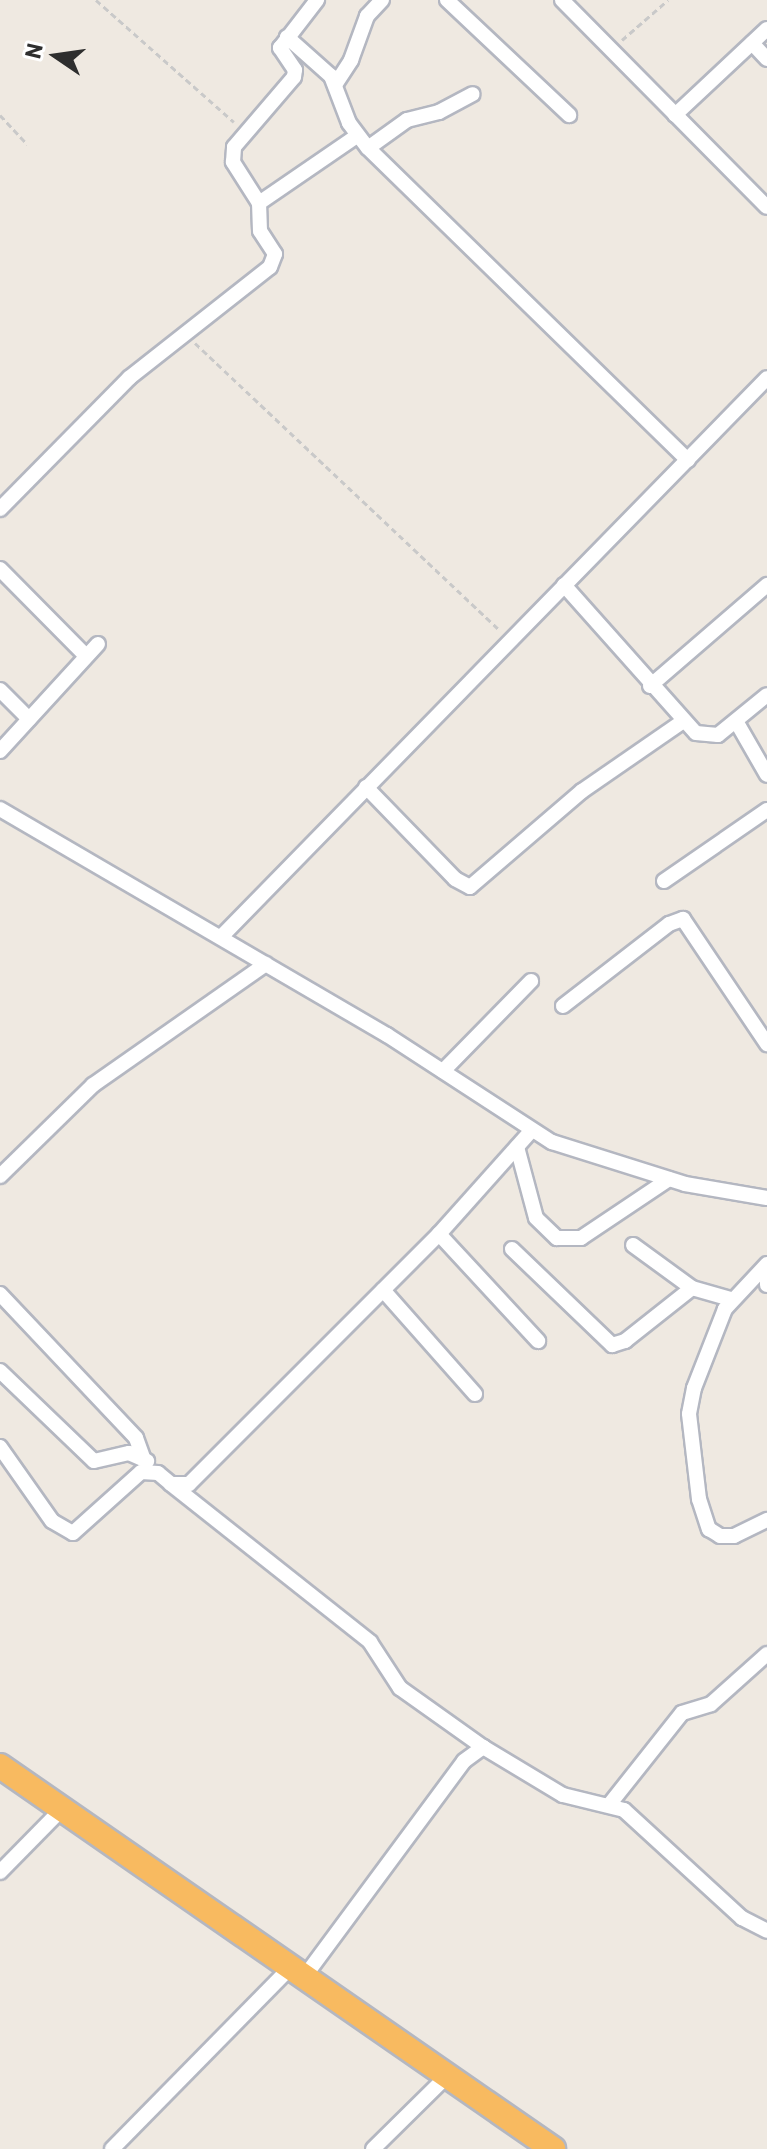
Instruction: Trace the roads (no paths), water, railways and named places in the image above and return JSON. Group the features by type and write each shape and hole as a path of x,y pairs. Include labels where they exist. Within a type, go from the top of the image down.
{"highway":[{"path":"0,1766 295,1975 447,2076 538,2145"}],"street":[{"path":"0,509 129,378 274,262 257,222 259,203 233,162 234,147 294,77 295,70 279,54 287,37 317,0"},
{"path":"335,85 346,72 367,16 382,0"},
{"path":"447,0 569,115"},
{"path":"562,0 767,207"},
{"path":"675,115 767,29"},
{"path":"287,37 324,67 357,136 368,148 688,460"},
{"path":"752,43 767,59"},
{"path":"368,148 402,123 473,94"},
{"path":"259,203 357,136"},
{"path":"221,937 767,378"},
{"path":"0,569 86,656"},
{"path":"564,585 682,722 707,737 736,721 767,695"},
{"path":"650,686 767,585"},
{"path":"0,751 98,644"},
{"path":"0,690 29,719"},
{"path":"736,721 767,775"},
{"path":"366,787 455,879 470,887 582,791 682,722"},
{"path":"0,809 443,1071 531,1131 582,1154 669,1179 767,1198"},
{"path":"664,881 767,810"},
{"path":"563,1006 669,924 683,919 695,929 767,1044"},
{"path":"0,1176 93,1085 266,964"},
{"path":"443,1071 531,981"},
{"path":"171,1484 189,1484 439,1234 531,1131"},
{"path":"517,1147 536,1218 557,1238 581,1238 669,1179"},
{"path":"439,1234 538,1341"},
{"path":"633,1245 692,1288 731,1299"},
{"path":"512,1249 612,1345 625,1341 692,1288"},
{"path":"767,1264 731,1299 692,1400 699,1499 709,1529 720,1536 734,1536 767,1520"},
{"path":"767,1277 767,1285"},
{"path":"383,1290 475,1394"},
{"path":"0,1294 136,1438 143,1457 158,1473 370,1642 400,1688 483,1747 563,1795 609,1805 637,1819 742,1918 767,1931"},
{"path":"0,1371 94,1461 129,1453 143,1457"},
{"path":"0,1447 52,1521 73,1533 131,1478 141,1472 158,1473"},
{"path":"609,1805 682,1713 711,1704 767,1654"},
{"path":"112,2149 295,1975 464,1761 483,1747"},
{"path":"0,1872 62,1809"},
{"path":"373,2149 447,2076"}]}
